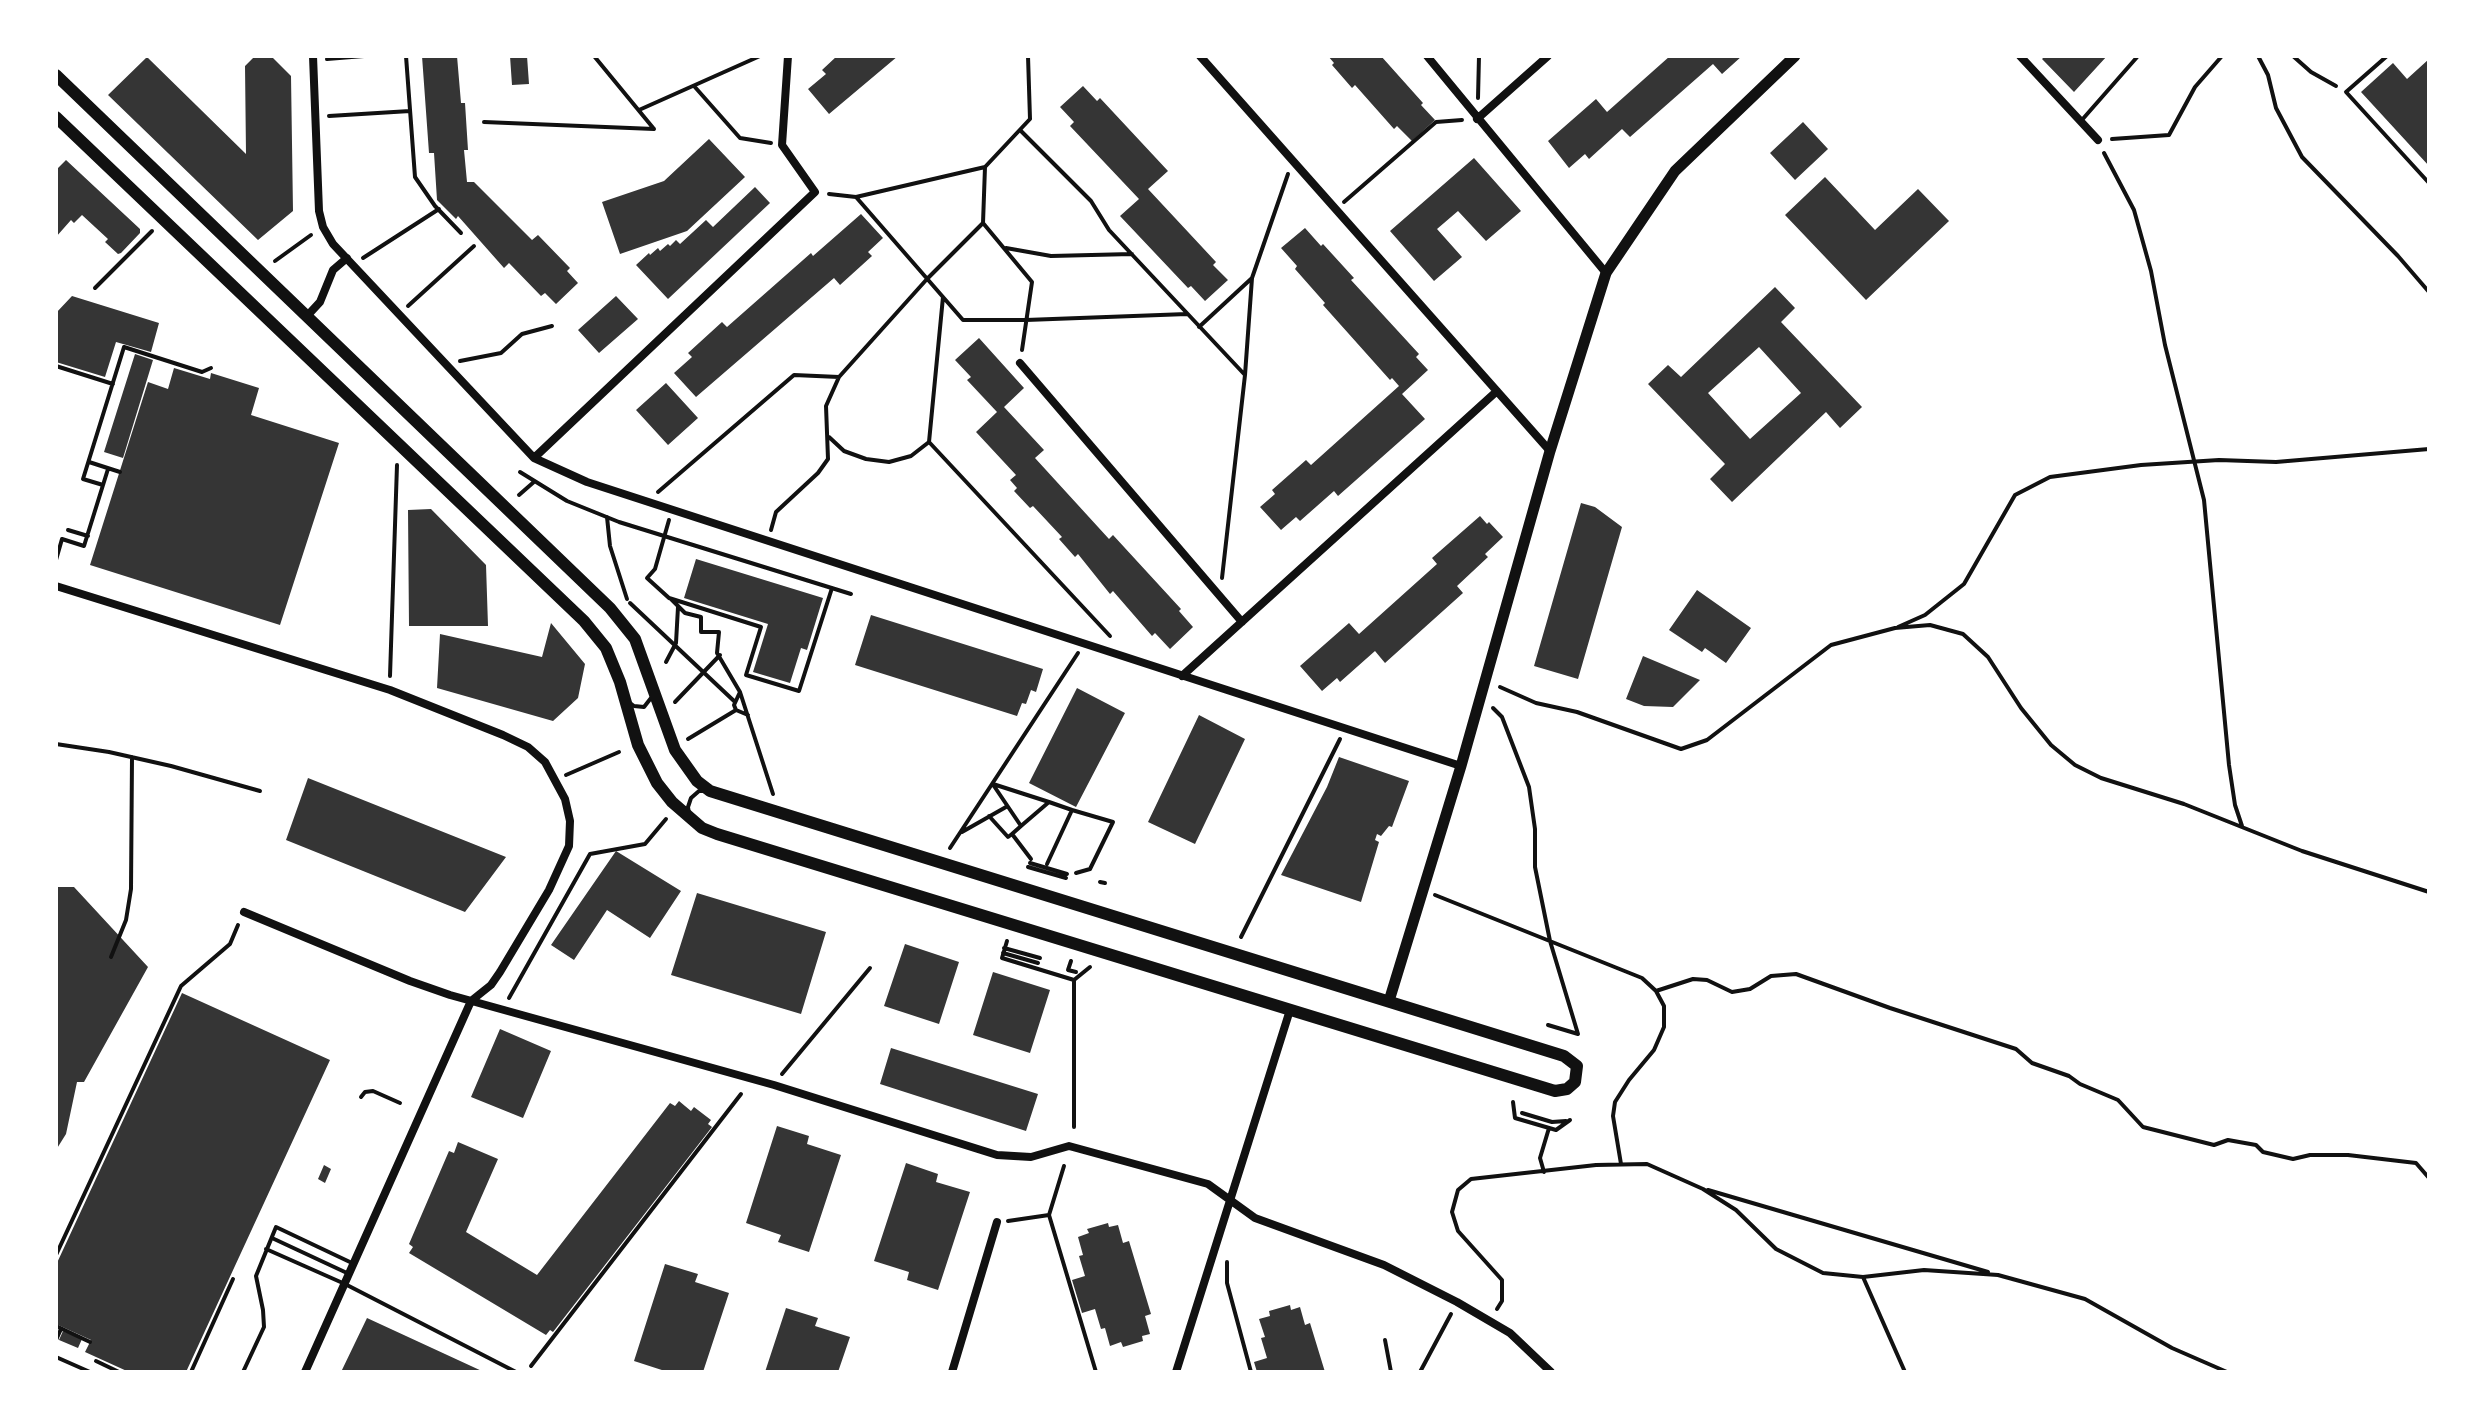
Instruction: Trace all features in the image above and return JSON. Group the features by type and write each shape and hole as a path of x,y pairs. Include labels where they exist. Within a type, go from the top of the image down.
{"main road":[{"path":"56,75 610,608 635,639 675,750 697,781 710,791 1569,1058 1577,1066 1578,1077 1567,1089 1555,1091 717,834 691,819 657,783 647,764 606,648 584,621 56,117"}],"street":[{"path":"534,458 815,192 782,145 788,56"},
{"path":"1200,56 1550,451"},
{"path":"1427,56 1606,273"},
{"path":"1477,119 1548,56"},
{"path":"1389,1001 1461,766 1550,451 1606,273 1675,171 1795,56"},
{"path":"2020,56 2098,140"},
{"path":"313,58 319,211 323,227 333,244 534,458 587,482 671,510 1461,766"},
{"path":"308,315 320,302 333,270 350,261"},
{"path":"1020,363 1242,622"},
{"path":"1182,676 1497,391"},
{"path":"56,586 390,690 528,747 545,762 565,799 570,821 569,846 549,890 500,972 491,985 471,1001 305,1372"},
{"path":"244,912 410,981 471,1001 774,1085 997,1155 1031,1157 1069,1146 1208,1184 1255,1218 1384,1265 1457,1302 1510,1333 1551,1372"},
{"path":"1176,1372 1290,1010"},
{"path":"952,1372 997,1222"}],"lane":[{"path":"2081,121 2138,56"},
{"path":"2387,56 2346,92 2429,183"},
{"path":"625,699 634,706 644,707 651,700 654,688"},
{"path":"691,819 688,807 691,798 699,791 710,791"},
{"path":"243,1372 264,1327 256,1276 276,1227 354,1264"},
{"path":"271,1238 350,1274"},
{"path":"266,1249 345,1284 516,1372"},
{"path":"57,1356 90,1372"}],"path":[{"path":"313,58 364,56"},
{"path":"406,56 415,177 461,233"},
{"path":"484,122 654,129 594,56"},
{"path":"639,110 760,56"},
{"path":"815,192 856,197 985,167 1030,119 1028,56"},
{"path":"1336,209 1436,122 1477,119 1479,56"},
{"path":"2222,56 2195,87 2169,135 2098,140 2134,210 2204,500 2229,765 2235,805 2243,828"},
{"path":"2258,56 2268,75 2276,108 2302,157 2429,292"},
{"path":"2293,56 2311,72 2346,92"},
{"path":"694,86 740,138 782,145"},
{"path":"316,116 410,111"},
{"path":"1020,130 1091,201 1109,230 1245,375"},
{"path":"1220,597 1245,375 1252,278 1293,160"},
{"path":"985,167 983,223 1032,282 1020,363"},
{"path":"856,197 963,320 1187,314"},
{"path":"350,261 439,209"},
{"path":"767,541 776,512 818,473 828,459 826,406 839,377 927,279 983,223"},
{"path":"95,288 153,231"},
{"path":"275,261 311,235"},
{"path":"400,314 474,246"},
{"path":"1004,248 1051,256 1132,254"},
{"path":"1199,327 1252,278"},
{"path":"829,437 844,451 866,459 889,462 911,456 929,442 943,297"},
{"path":"446,364 501,353 522,334 552,326"},
{"path":"103,485 83,479 124,347 202,372 211,368"},
{"path":"56,366 113,384"},
{"path":"107,372 116,374"},
{"path":"647,502 794,375 839,377"},
{"path":"92,426 99,428"},
{"path":"929,442 1110,636"},
{"path":"1485,680 1536,703 1577,712 1681,749 1707,740 1831,645 1895,628 1925,615 1964,584 2015,495 2050,477 2141,465 2276,462 2429,449"},
{"path":"390,690 397,460"},
{"path":"89,462 120,472"},
{"path":"519,495 551,466"},
{"path":"56,560 62,539 84,546 108,469"},
{"path":"520,472 567,501 607,517 851,594"},
{"path":"671,510 655,569 647,578 685,613 701,617 701,632 719,632 717,653 740,692 774,795"},
{"path":"607,517 610,546 629,601 734,701 736,710"},
{"path":"68,530 88,536"},
{"path":"669,598 761,627 746,675 799,691 832,588"},
{"path":"666,662 676,643 678,605"},
{"path":"1895,628 1930,625 1963,634 1988,657 2021,708 2051,745 2075,765 2101,778 2184,804 2302,851 2429,892"},
{"path":"950,848 1084,644"},
{"path":"675,702 720,655"},
{"path":"734,701 740,692"},
{"path":"1481,696 1502,717 1529,787 1535,829 1535,867 1550,941 1578,1034 1577,1040 1569,1039"},
{"path":"736,710 748,715"},
{"path":"686,740 736,710"},
{"path":"1241,937 1345,729"},
{"path":"56,744 212,775 260,791"},
{"path":"557,780 619,752"},
{"path":"111,957 126,920 131,889 132,757"},
{"path":"993,784 1113,822 1090,869 1076,873"},
{"path":"993,784 1021,826"},
{"path":"989,816 1008,837 1049,802"},
{"path":"960,833 1006,807"},
{"path":"1047,864 1072,810"},
{"path":"502,1010 590,854 645,844 666,819"},
{"path":"1012,834 1030,863 1067,876"},
{"path":"1423,890 1642,978 1656,991 1664,1006 1664,1027 1654,1050 1615,1102 1613,1116 1621,1164"},
{"path":"56,1255 181,986 230,944 244,912"},
{"path":"1007,941 1002,958 1074,980"},
{"path":"1004,950 1039,961"},
{"path":"1071,961 1068,970 1076,972"},
{"path":"1074,980 1090,967"},
{"path":"774,1085 870,968"},
{"path":"1656,991 1693,979 1707,980 1732,992 1750,989 1771,976 1796,974 2016,1049 2032,1063 2069,1076 2118,1100 2143,1127 2214,1145 2228,1140 2256,1145 2263,1152 2293,1159 2310,1155 2348,1155 2416,1163 2429,1178"},
{"path":"1074,980 1074,1127"},
{"path":"1548,1025 1578,1034"},
{"path":"361,1097 365,1092 373,1091 400,1103"},
{"path":"531,1366 741,1094"},
{"path":"1513,1102 1515,1118 1556,1130 1570,1120 1552,1122 1522,1113"},
{"path":"1544,1172 1540,1158 1549,1128"},
{"path":"1488,1320 1502,1301 1502,1280 1458,1231 1452,1212 1458,1190 1471,1179 1647,1164 1703,1189 2085,1299 2172,1348 2227,1372"},
{"path":"1064,1166 1049,1215 1096,1372"},
{"path":"1703,1189 1736,1210 1776,1249 1823,1273 1863,1277 1924,1270 1998,1275"},
{"path":"997,1222 1049,1215"},
{"path":"1228,1255 1227,1283 1251,1372"},
{"path":"1863,1277 1905,1372"},
{"path":"191,1372 233,1279"},
{"path":"1420,1372 1457,1302"},
{"path":"56,1340 59,1327 90,1342"},
{"path":"1385,1340 1391,1372"}],"building":[{"path":"255,56 271,56 291,76 293,211 258,240 108,95 147,57 246,154 245,66"},
{"path":"422,56 457,56 461,103 465,103 467,182 474,182 532,240 538,235 570,268 567,271 578,283 556,304 545,293 541,296 509,263 504,268 458,216 456,219 437,200 434,153 429,153"},
{"path":"510,56 527,56 529,84 512,85"},
{"path":"837,56 898,56 829,114 808,89 826,74 822,70"},
{"path":"1328,56 1381,56 1435,120 1412,141 1397,126 1394,129 1355,85 1352,88"},
{"path":"1670,56 1742,56 1722,74 1713,64 1630,137 1622,129 1589,159 1585,154 1569,168 1548,141 1596,99 1607,112"},
{"path":"2045,56 2107,56 2074,92 2042,59"},
{"path":"2429,59 2429,166 2361,92 2393,63 2407,79"},
{"path":"1083,86 1097,101 1100,98 1168,171 1148,189 1216,262 1213,265 1228,280 1205,301 1191,286 1188,288 1120,216 1139,199 1070,126 1074,122 1060,107"},
{"path":"1803,122 1828,149 1795,180 1770,153"},
{"path":"709,139 745,177 687,231 620,254 602,202 664,181"},
{"path":"1474,158 1521,211 1486,241 1458,211 1437,229 1462,257 1434,281 1390,231"},
{"path":"66,160 140,229 140,233 121,253 118,254 105,242 108,239 82,215 74,223 71,220 56,237 56,170"},
{"path":"1825,177 1875,230 1918,189 1949,221 1866,300 1785,215"},
{"path":"755,187 770,203 668,299 636,265 658,248 660,251 676,240 680,244 706,220 713,227"},
{"path":"861,214 883,238 868,252 872,256 840,285 834,278 696,397 674,373 692,357 688,353 722,322 727,327 811,253 813,256"},
{"path":"1305,228 1354,278 1351,280 1419,354 1416,357 1428,370 1402,394 1425,419 1338,496 1334,491 1300,521 1296,517 1281,530 1260,507 1275,494 1272,490 1306,460 1311,465 1399,386 1392,378 1390,380 1323,305 1325,303 1281,248"},
{"path":"1775,287 1795,308 1781,322 1862,407 1840,428 1826,412 1732,502 1710,479 1725,464 1648,384 1668,365 1681,377","holes":["1759,347 1801,393 1750,439 1708,393"]},
{"path":"72,296 159,323 151,352 116,342 105,377 56,362 56,313"},
{"path":"616,296 638,319 599,353 578,330"},
{"path":"979,338 1024,388 1004,407 1044,450 1035,458 1109,539 1113,535 1181,609 1179,611 1193,627 1170,649 1155,633 1152,636 1113,591 1110,594 1078,554 1075,557 1059,539 1062,537 1014,491 1017,488 1010,480 1016,475 976,432 997,412 967,380 971,377 955,360"},
{"path":"135,354 153,360 123,458 104,452"},
{"path":"174,368 210,379 211,373 259,388 251,415 339,443 280,625 90,565 148,382 168,389"},
{"path":"666,383 698,418 668,445 636,410"},
{"path":"1581,503 1595,507 1622,527 1578,679 1534,666"},
{"path":"431,509 486,565 488,626 409,626 408,510"},
{"path":"1480,516 1503,537 1485,554 1488,557 1457,586 1463,593 1385,663 1375,651 1340,682 1337,678 1322,691 1300,666 1349,623 1359,634 1437,564 1432,558"},
{"path":"696,559 823,598 807,650 801,648 790,683 753,672 768,624 684,598"},
{"path":"1697,590 1751,628 1726,663 1705,648 1702,652 1669,630"},
{"path":"871,615 1043,669 1036,692 1031,690 1017,716 855,665"},
{"path":"551,623 585,664 578,698 553,721 437,688 440,634 542,657"},
{"path":"1643,656 1700,680 1673,707 1644,706 1626,699"},
{"path":"1077,688 1125,713 1076,807 1029,783"},
{"path":"1199,715 1245,739 1195,844 1148,822"},
{"path":"1339,757 1409,781 1392,827 1389,826 1381,836 1377,834 1375,840 1379,842 1361,902 1281,875 1327,787"},
{"path":"308,778 506,857 465,912 286,840"},
{"path":"616,851 681,891 650,938 607,910 574,960 551,945"},
{"path":"56,887 74,887 148,967 84,1082 77,1082 66,1134 56,1150"},
{"path":"697,893 826,932 801,1014 671,975"},
{"path":"905,944 959,962 939,1024 884,1006"},
{"path":"993,972 1050,990 1030,1053 973,1035"},
{"path":"182,993 330,1060 186,1372 129,1372 85,1352 91,1340 56,1324 56,1265"},
{"path":"500,1029 551,1051 523,1118 471,1097"},
{"path":"891,1048 1038,1094 1026,1131 880,1084"},
{"path":"679,1101 691,1111 694,1107 711,1120 708,1124 712,1127 553,1332 550,1330 546,1335 409,1253 413,1247 409,1244 449,1151 454,1153 458,1142 498,1159 466,1232 537,1275 670,1103 675,1106"},
{"path":"777,1126 809,1136 807,1144 841,1155 809,1252 778,1242 781,1235 746,1223"},
{"path":"906,1163 938,1174 936,1182 970,1192 938,1290 907,1280 909,1272 874,1261"},
{"path":"324,1165 331,1169 325,1183 318,1179"},
{"path":"1108,1223 1109,1227 1118,1225 1123,1243 1129,1241 1151,1314 1145,1316 1150,1334 1142,1336 1143,1341 1123,1347 1121,1342 1110,1346 1095,1309 1082,1313 1072,1280 1085,1276 1078,1237 1089,1233 1087,1229"},
{"path":"665,1264 698,1274 695,1282 729,1293 703,1372 668,1372 634,1361"},
{"path":"1290,1305 1291,1310 1300,1307 1305,1325 1310,1323 1325,1372 1257,1372 1254,1362 1267,1358 1259,1319 1270,1316 1269,1311"},
{"path":"786,1308 818,1318 815,1326 850,1337 838,1372 765,1372"},
{"path":"367,1318 484,1372 341,1372"},
{"path":"63,1331 82,1339 78,1348 59,1340"}]}
